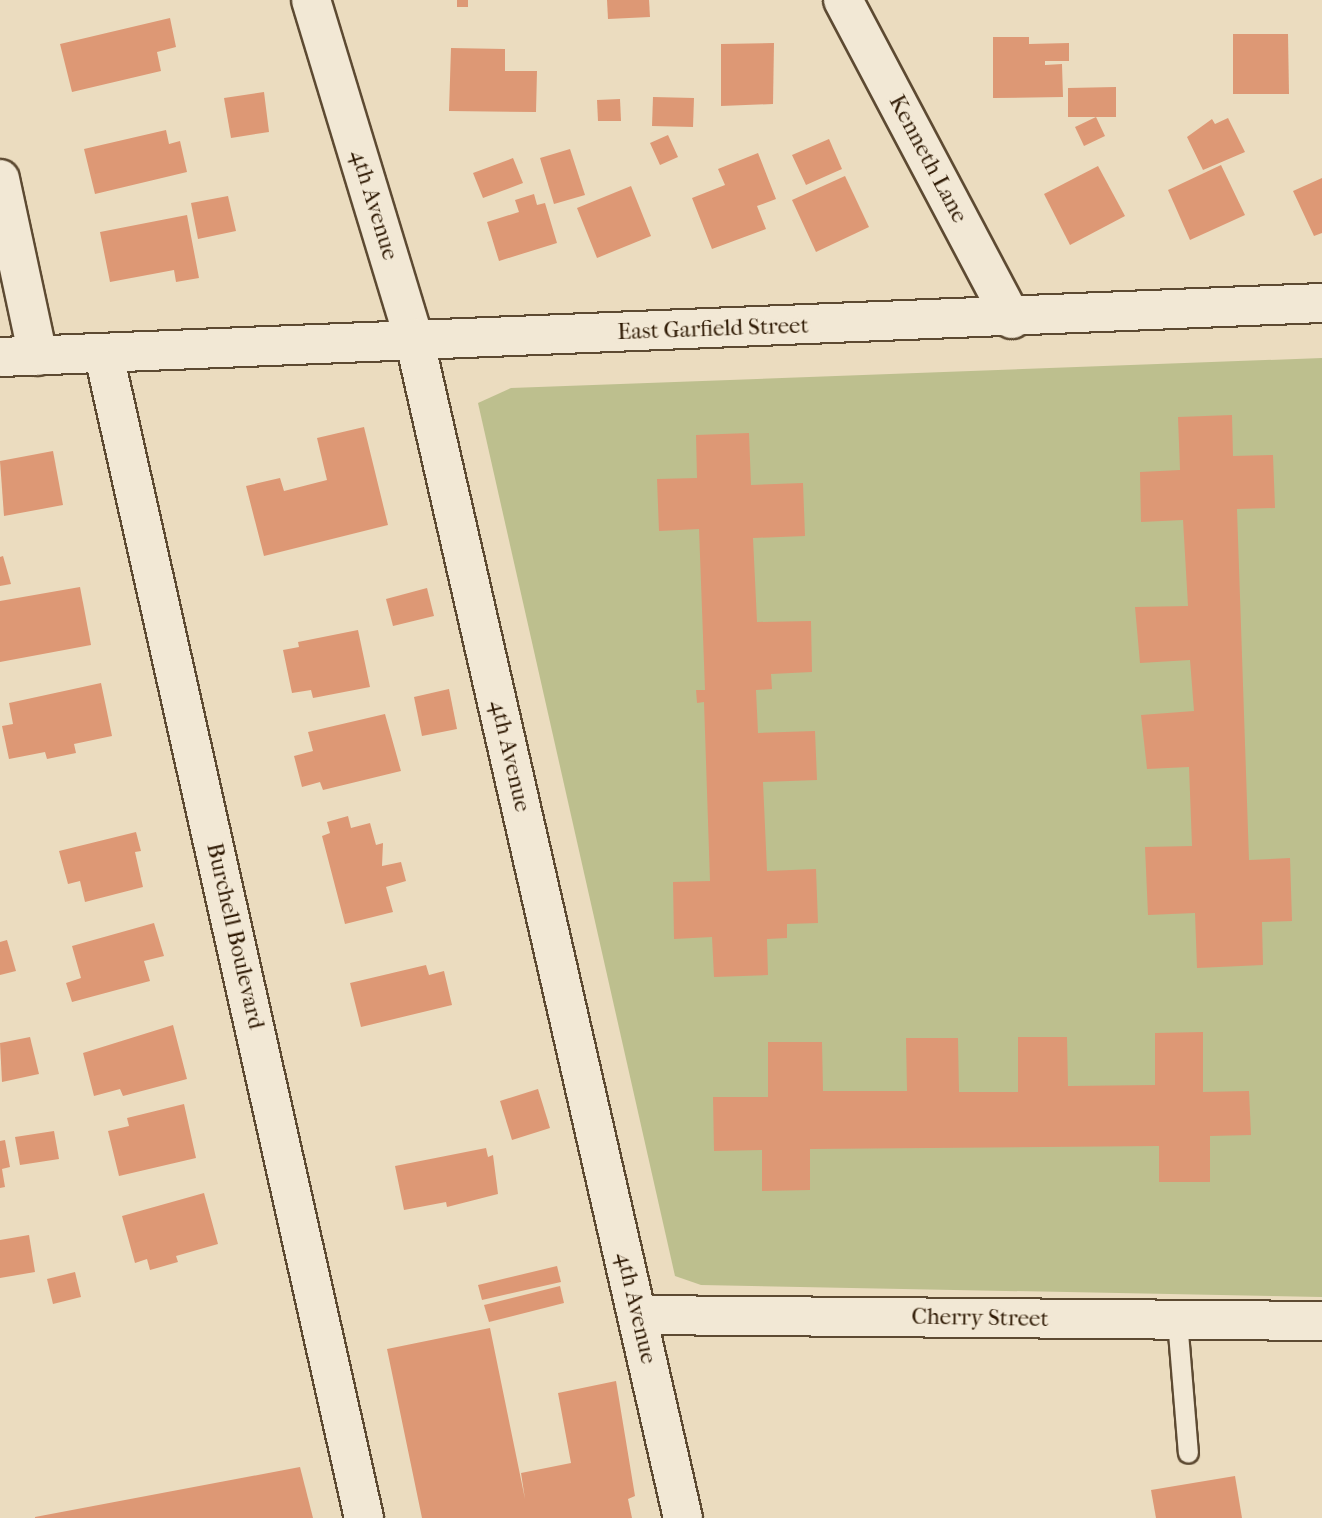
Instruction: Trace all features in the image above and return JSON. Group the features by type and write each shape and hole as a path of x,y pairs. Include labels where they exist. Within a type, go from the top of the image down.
{"street":[{"name":"4th Avenue","path":"311,0 414,338 683,1518"},
{"name":"Kenneth Lane","path":"843,0 1012,318"},
{"path":"0,179 38,356"},
{"name":"East Garfield Street","path":"0,357 104,355 414,338 1012,318 1322,303"},
{"name":"Burchell Boulevard","path":"104,355 364,1518"},
{"name":"Cherry Street","path":"638,1315 1322,1321"}],"lane":[{"path":"1177,1320 1188,1453"}],"green space":[{"path":"1322,358 1322,1297 701,1285 675,1276 478,403 511,388"}],"building":[{"path":"457,0 468,0 468,7 457,7"},
{"path":"607,0 649,0 650,17 608,19"},
{"path":"170,18 176,47 157,52 161,71 72,92 60,44"},
{"path":"1233,34 1288,34 1289,94 1233,94"},
{"path":"993,37 1029,37 1029,44 1069,43 1069,61 1045,61 1045,65 1062,64 1063,97 993,98"},
{"path":"774,43 773,104 721,106 721,44"},
{"path":"451,48 505,49 505,71 537,71 536,112 449,111"},
{"path":"1116,87 1116,117 1068,117 1068,88"},
{"path":"264,92 269,132 231,138 224,98"},
{"path":"653,97 694,98 693,127 652,126"},
{"path":"620,99 621,121 598,121 597,100"},
{"path":"1096,117 1105,136 1084,146 1075,127"},
{"path":"1228,118 1245,152 1203,170 1187,137 1212,119 1215,124"},
{"path":"166,130 169,144 180,141 187,172 95,194 84,149"},
{"path":"668,135 678,157 660,165 650,143"},
{"path":"829,139 842,169 806,185 792,155"},
{"path":"570,149 585,195 554,204 540,158"},
{"path":"758,153 776,199 757,206 766,229 712,249 692,198 725,185 718,169"},
{"path":"513,158 523,183 483,198 473,173"},
{"path":"1221,165 1245,215 1190,240 1168,190"},
{"path":"1098,166 1125,216 1070,245 1044,194"},
{"path":"845,176 869,227 816,252 792,200"},
{"path":"1322,178 1322,233 1314,236 1293,191"},
{"path":"631,186 651,236 597,258 577,208"},
{"path":"534,194 537,205 545,203 557,243 499,261 487,222 519,212 515,200"},
{"path":"228,196 236,231 198,239 191,203"},
{"path":"187,215 199,278 176,282 174,270 110,282 100,232"},
{"path":"1232,415 1233,456 1273,455 1275,508 1237,509 1249,860 1290,858 1292,921 1262,922 1263,965 1197,968 1195,913 1148,915 1145,847 1192,846 1189,767 1147,769 1141,715 1194,711 1190,660 1140,663 1135,607 1188,606 1183,520 1141,522 1140,472 1180,470 1178,417"},
{"path":"364,427 388,525 264,556 246,486 280,478 284,491 327,480 317,438"},
{"path":"749,433 751,485 803,483 805,536 753,538 757,622 811,621 812,672 771,674 772,689 756,690 758,733 815,731 817,780 763,782 767,871 816,869 818,923 787,924 787,938 767,939 768,975 714,977 712,937 674,939 673,882 710,881 704,702 697,703 696,690 705,690 699,529 659,531 657,479 697,478 696,435"},
{"path":"53,451 63,505 4,516 0,461"},
{"path":"3,556 11,584 0,586 0,557"},
{"path":"80,587 91,645 0,662 0,601"},
{"path":"427,588 434,616 393,626 386,599"},
{"path":"358,630 370,687 313,698 311,690 292,693 283,650 299,647 298,642"},
{"path":"101,683 112,736 74,744 76,753 47,759 45,752 9,759 2,726 13,724 9,703"},
{"path":"449,689 457,729 422,736 414,697"},
{"path":"385,714 401,771 323,790 320,782 302,787 294,756 313,751 308,732"},
{"path":"348,816 351,828 370,823 376,845 383,843 382,866 401,862 406,881 386,887 393,912 345,924 322,836 330,833 327,822"},
{"path":"136,832 141,851 135,852 143,887 85,902 80,881 68,884 59,851"},
{"path":"154,923 164,956 144,961 150,981 72,1002 66,983 81,978 72,946"},
{"path":"7,940 16,971 0,975 0,942"},
{"path":"426,965 429,975 444,971 452,1005 361,1027 350,983"},
{"path":"173,1025 187,1079 123,1096 120,1089 94,1096 83,1053"},
{"path":"1203,1032 1203,1092 1249,1091 1251,1135 1210,1136 1210,1182 1159,1182 1159,1146 810,1149 810,1190 762,1191 762,1150 714,1151 713,1097 768,1097 768,1042 822,1042 823,1091 907,1091 906,1038 958,1038 959,1092 1018,1092 1018,1037 1067,1037 1068,1086 1155,1085 1155,1033"},
{"path":"30,1037 39,1074 2,1082 0,1043"},
{"path":"538,1089 550,1128 512,1140 500,1101"},
{"path":"184,1104 196,1158 119,1176 108,1131 129,1126 127,1118"},
{"path":"54,1131 59,1159 20,1165 15,1137"},
{"path":"5,1140 10,1167 2,1169 5,1187 0,1188 0,1141"},
{"path":"486,1148 488,1157 493,1155 498,1194 447,1207 446,1202 404,1210 395,1166"},
{"path":"204,1193 218,1244 176,1256 178,1262 150,1270 147,1259 135,1263 122,1216"},
{"path":"29,1235 35,1272 0,1278 0,1240"},
{"path":"557,1266 561,1282 482,1300 478,1285"},
{"path":"75,1272 81,1297 53,1304 47,1279"},
{"path":"560,1286 564,1303 489,1322 484,1305"},
{"path":"490,1328 525,1499 521,1473 571,1463 558,1393 616,1381 635,1496 628,1499 632,1518 422,1518 387,1349"},
{"path":"300,1467 313,1518 35,1518 35,1517"},
{"path":"1235,1476 1242,1518 1156,1518 1151,1490"}]}
